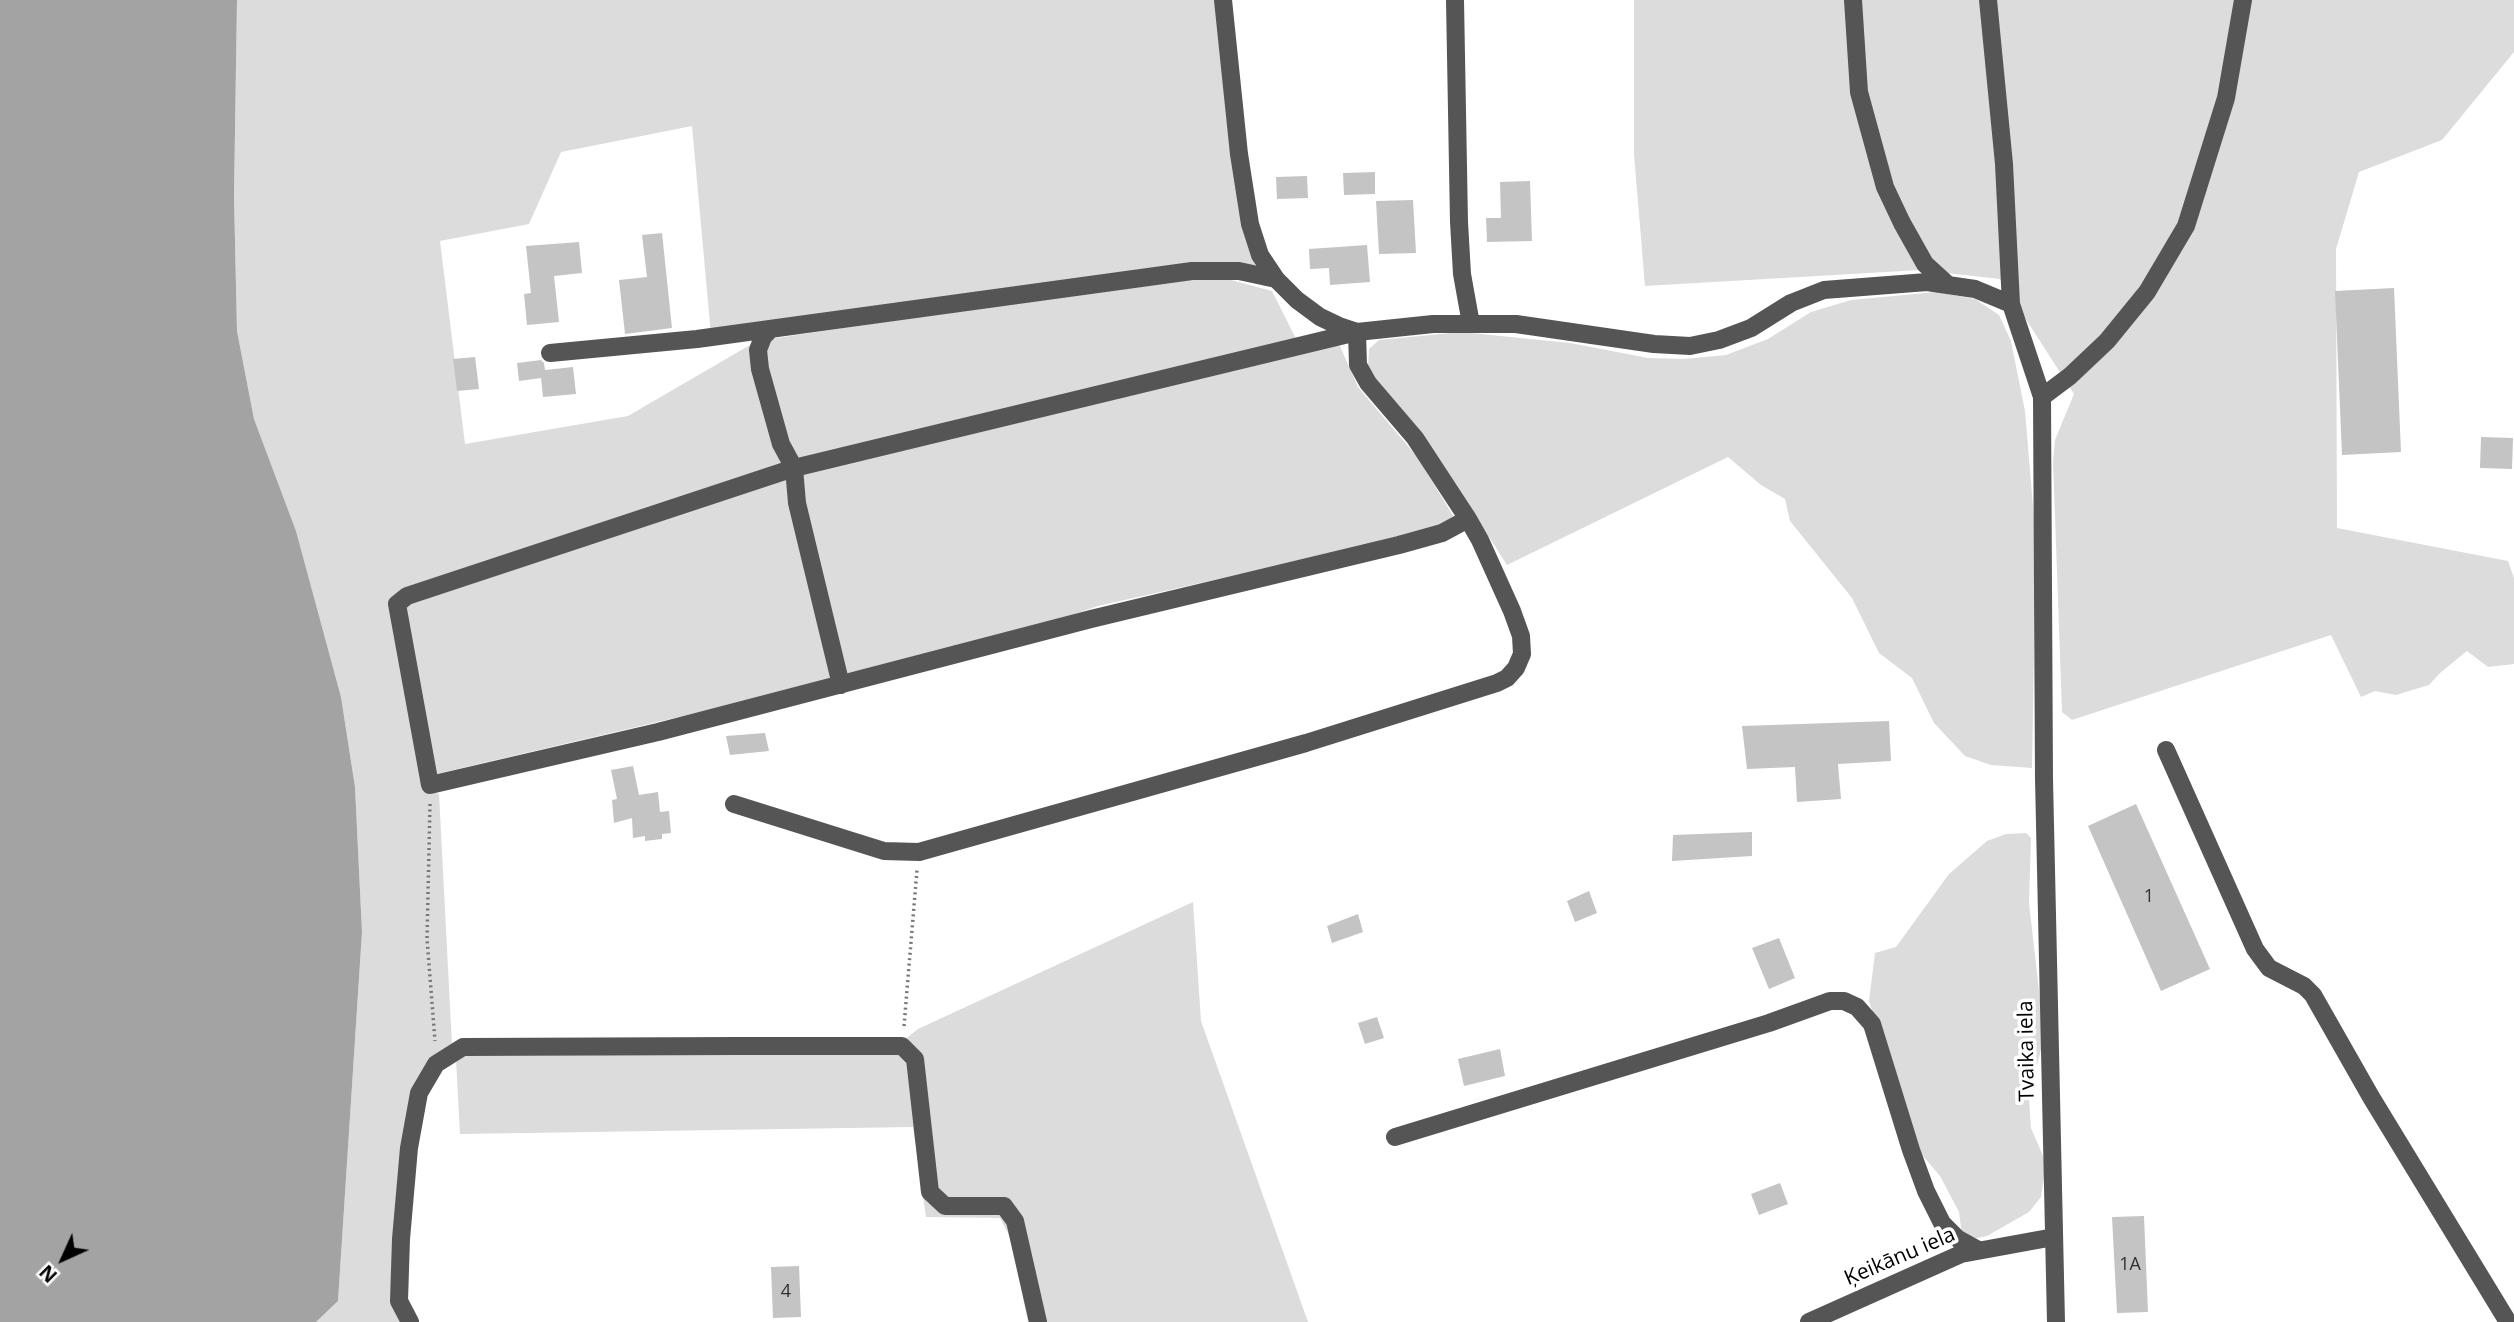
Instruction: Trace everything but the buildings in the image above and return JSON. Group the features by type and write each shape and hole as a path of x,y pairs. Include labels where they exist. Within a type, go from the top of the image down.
{"street":[{"path":"1223,0 1239,154 1250,224 1261,255 1276,279 1297,300 1320,317 1357,332"},
{"path":"1455,0 1459,222 1462,274 1471,324"},
{"path":"1853,0 1859,92 1885,187 1924,264 1947,284"},
{"name":"Tvaika iela","path":"1988,0 2004,164 2011,303 2042,397 2044,779 2056,1322"},
{"path":"2042,397 2070,376 2107,341 2147,292 2186,226 2226,99 2243,0"},
{"path":"550,353 637,346 771,329 1192,271 1239,271 1276,279"},
{"path":"1468,519 1442,533 1410,542 1091,619 658,732 430,785 397,604 407,596 794,468 1357,332 1433,324 1516,324 1654,344 1690,346 1719,341 1751,328 1791,303 1824,290 1927,282 1975,289 2011,303"},
{"path":"771,329 763,337 758,350 760,369 781,444 794,468 797,503 841,685"},
{"path":"734,804 884,851 919,852 1306,743 1507,678 1516,668 1521,654 1521,636 1512,611 1468,519 1415,438 1368,383 1358,365 1357,332"},
{"path":"2166,750 2255,948 2269,968 2304,986 2313,996 2508,1322"},
{"path":"1395,1137 1769,1023 1830,1001 1844,1001 1857,1007 1872,1024 1911,1150 1926,1191 1942,1223 1958,1239 1978,1250"},
{"path":"410,1322 399,1301 408,1148 419,1093 436,1064 463,1047 902,1046 915,1059 930,1192 945,1206 1004,1206 1015,1221 1038,1322"},
{"name":"Ķeikānu iela","path":"1809,1322 1961,1254 2054,1237"}],"path":[{"path":"430,785 428,939 436,1064"},
{"path":"902,1046 919,852"}],"shaded area":[{"path":"0,0 237,0 234,196 237,331 254,419 296,531 341,697 355,787 362,932 338,1301 316,1322 0,1322"},
{"path":"237,0 1217,0 1255,266 711,335 692,126 561,152 529,224 440,241 465,444 628,416 757,341 1105,289 1220,277 1272,291 1303,353 1339,344 1358,387 1418,458 1455,519 1436,530 1098,606 977,647 436,774 424,788 439,794 452,1045 416,1086 401,1322 316,1322 338,1301 362,932 355,787 341,697 296,531 254,419 237,331 234,196"},
{"path":"1634,0 2514,0 2514,52 2442,140 2359,172 2336,249 2337,528 2508,561 2514,578 2514,664 2488,667 2467,651 2429,685 2396,695 2375,691 2361,697 2331,635 2072,720 2062,712 2053,461 2055,440 2074,394 2000,279 1920,270 1645,286 1634,154"},
{"path":"1936,292 1975,299 1999,315 2011,341 2025,411 2036,542 2032,768 1991,765 1965,756 1934,723 1912,678 1879,653 1852,598 1790,521 1785,499 1761,485 1728,457 1507,565 1477,518 1376,384 1368,367 1369,349 1379,340 1461,332 1570,343 1648,358 1683,359 1726,355 1768,339 1811,312 1851,300"},
{"path":"2026,833 2031,838 2029,903 2041,1008 2042,1045 2029,1099 2031,1128 2046,1163 2041,1197 2029,1212 1987,1236 1971,1239 1962,1235 1959,1212 1940,1176 1917,1149 1898,1094 1869,1001 1875,953 1896,947 1949,874 1987,841 2006,834"},
{"path":"1193,902 1201,1021 1308,1322 1028,1322 1011,1239 1000,1218 926,1217 913,1127 460,1134 456,1059 462,1056 887,1053 918,1029"}]}
